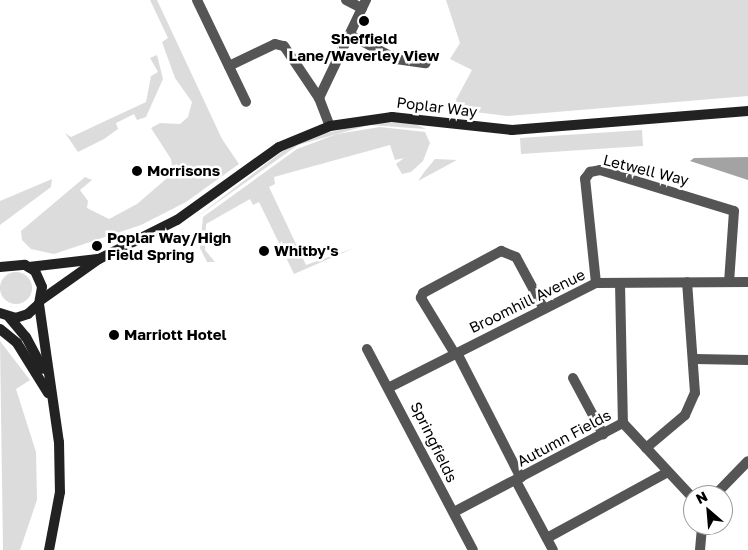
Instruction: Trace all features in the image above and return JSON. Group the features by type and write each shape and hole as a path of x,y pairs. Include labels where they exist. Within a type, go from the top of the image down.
{"main road":[{"name":"Poplar Way","path":"3,315 28,314 40,302 99,259 177,220 279,147 330,126 402,117 512,130 748,111"},
{"name":"Poplar Way","path":"0,267 17,263 29,267 99,259"},
{"path":"29,267 42,283 40,302 48,379 53,402 60,492 49,550"},
{"path":"3,315 26,337 48,379"},
{"path":"0,329 17,343 53,402"}],"street":[{"path":"197,0 246,102"},
{"path":"319,98 344,53 364,4 346,0"},
{"path":"352,36 396,59 426,63"},
{"path":"229,66 282,44 319,98 330,126"},
{"name":"Letwell Way","path":"596,283 585,179 590,172 600,170 734,211 729,282"},
{"path":"544,309 516,257 502,251 423,293 421,298 456,353 553,550"},
{"path":"646,448 690,408 695,393 696,359 686,282"},
{"name":"Broomhill Avenue","path":"390,387 596,283 748,282"},
{"path":"620,283 623,423"},
{"name":"Springfields","path":"367,349 390,387 473,550"},
{"path":"696,359 748,360"},
{"path":"573,378 603,434"},
{"name":"Autumn Fields","path":"454,512 623,423 683,488"},
{"path":"725,485 748,461"},
{"path":"547,538 668,472"},
{"path":"700,550 701,535"}],"shaded area":[{"path":"150,0 157,0 222,139 239,164 186,202 141,225 54,254 31,249 22,240 21,231 85,177 92,180 80,190 88,201 87,208 109,219 137,204 173,173 171,159 151,128 160,123 180,124 188,117 192,102 175,78 162,42 168,38"},
{"path":"446,0 748,0 748,96 507,116 451,109 472,70 450,59 460,43"},
{"path":"157,55 163,79 146,117 137,120 134,114 116,123 118,129 104,139 78,152 65,133 71,137 146,102 151,76 158,72 150,58"},
{"path":"377,122 413,123 426,129 369,125 298,145 194,219 284,150 322,134"},
{"path":"380,127 425,132 430,143 423,161 411,172 402,174 396,164 404,158 395,160 390,145 274,177 275,184 269,187 306,265 354,248 294,274 259,202 253,205 250,199 206,224 205,250 215,262 207,262 200,248 203,217 297,149 337,134"},
{"path":"642,130 643,146 521,154 520,138"},
{"path":"748,157 748,180 690,161 694,158"},
{"path":"435,159 457,160 418,181 425,171"},
{"path":"52,179 51,187 0,225 0,201"},
{"path":"16,272 22,273 27,277 31,282 31,294 27,299 22,303 16,304 10,303 5,299 1,294 0,288 1,282 5,277 10,273"},
{"path":"0,341 30,380 16,389 36,452 37,500 20,550 3,550"}],"place":[{"name":"Sheffield Lane/Waverley View","path":"364,21"},
{"name":"Morrisons","path":"137,171"},
{"name":"Poplar Way/High Field Spring","path":"97,246"},
{"name":"Whitby's","path":"264,251"},
{"name":"Marriott Hotel","path":"114,335"}]}
